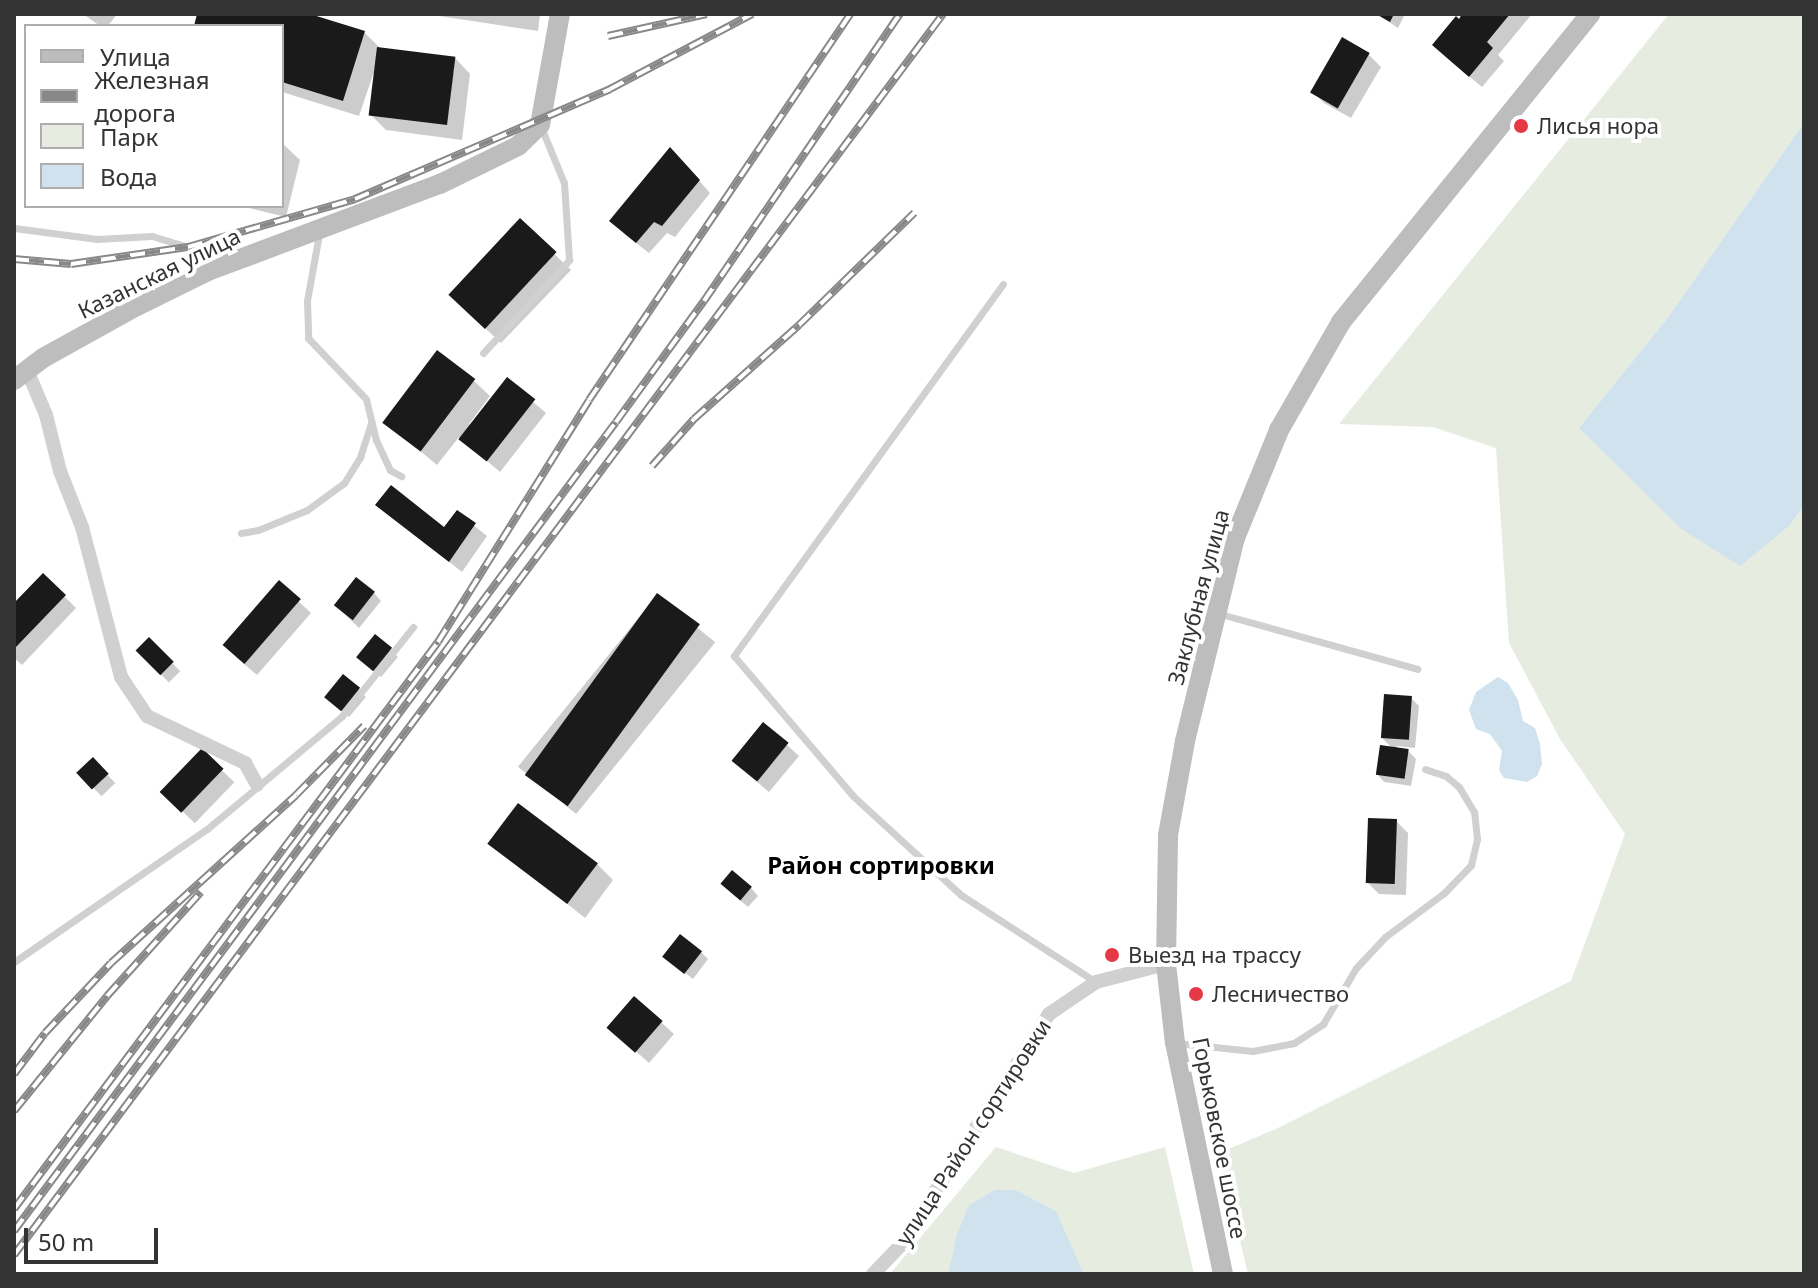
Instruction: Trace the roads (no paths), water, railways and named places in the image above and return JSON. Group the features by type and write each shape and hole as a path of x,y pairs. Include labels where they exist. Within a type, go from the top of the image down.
{"main road":[{"path":"541,121 560,14"},
{"name":"Заклубная улица","path":"1166,964 1168,835 1185,741 1235,538 1279,430 1341,322 1590,14"},
{"name":"Казанская улица","path":"20,375 137,306 208,271 491,162 533,135 541,121"},
{"name":"Горьковское шоссе","path":"1166,964 1175,1043 1223,1274"}],"street":[{"path":"20,375 46,415 60,471 82,527 121,677 147,716 245,763 257,785"},
{"name":"улица Район сортировки","path":"873,1274 900,1246 1049,1014 1096,982 1166,964"}],"lane":[{"path":"483,353 569,260 564,183 541,121"},
{"path":"14,228 97,239 152,236 188,247 208,271"},
{"path":"320,228 307,301 308,338 366,399 390,470 401,476"},
{"path":"1003,284 734,656 853,796 961,895 1096,982"},
{"path":"241,533 258,530 307,510 344,483 360,457 372,421"},
{"path":"1215,613 1417,669"},
{"path":"14,962 207,829 342,716 413,627"},
{"path":"1175,1043 1253,1051 1284,1048 1294,1043 1323,1024 1356,968 1385,937 1444,893 1471,865 1477,839 1474,812 1459,787 1446,776 1425,769"}],"water":[{"path":"1804,123 1804,505 1790,525 1740,566 1680,528 1579,428 1669,316"},
{"path":"1498,677 1508,683 1518,700 1523,721 1535,728 1540,744 1542,764 1537,776 1527,782 1504,778 1499,770 1502,751 1490,734 1476,729 1469,710 1476,692"},
{"path":"995,1190 1016,1190 1056,1211 1084,1274 948,1274 956,1237 969,1205"}],"railway":[{"path":"608,36 707,14"},
{"path":"14,259 71,264 188,247 355,199 610,89 752,14"},
{"path":"14,1209 438,642 589,400 850,14"},
{"path":"14,1231 616,422 704,301 900,14"},
{"path":"14,1255 943,14"},
{"path":"652,466 694,419 799,325 914,213"},
{"path":"14,1074 45,1033 111,963 296,795 364,726"},
{"path":"14,1111 107,996 201,892"}],"place":[{"name":"Лисья нора","path":"1521,126"},
{"name":"Выезд на трассу","path":"1112,955"},
{"name":"Лесничество","path":"1196,994"}],"district":[{"name":"Район сортировки","path":"881,865"}]}
